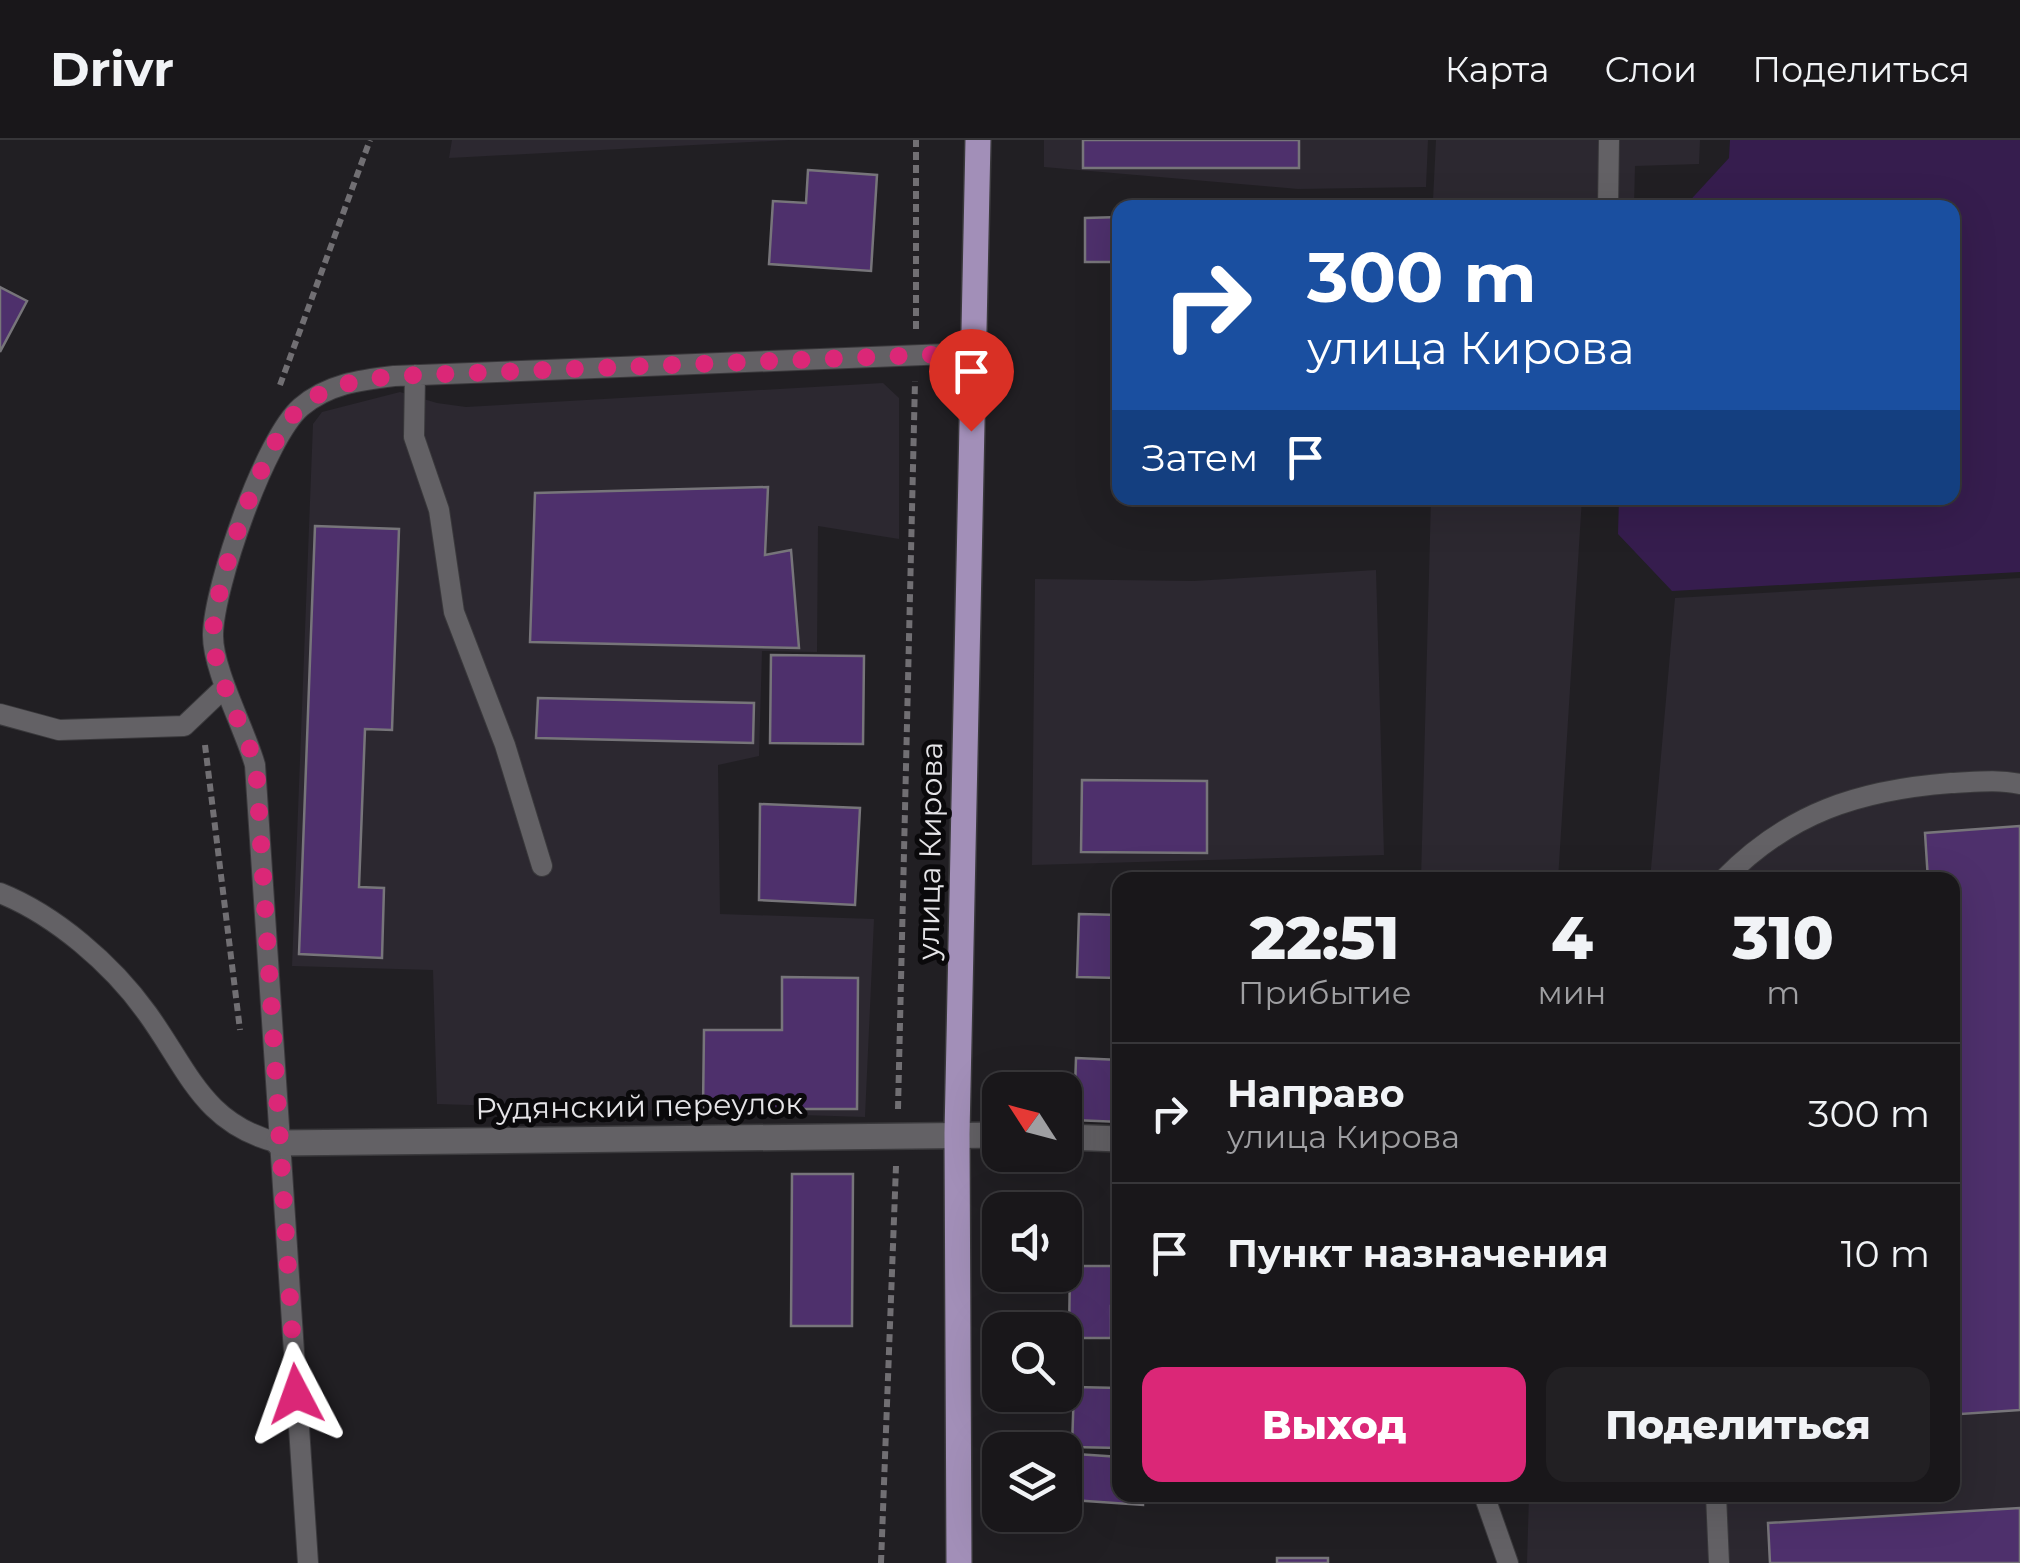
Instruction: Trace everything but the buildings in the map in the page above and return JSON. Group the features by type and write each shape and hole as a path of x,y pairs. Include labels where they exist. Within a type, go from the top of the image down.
{"main road":[{"name":"улица Кирова","path":"960,1563 957,1134 978,140"}],"street":[{"name":"Рудянский переулок","path":"279,1143 982,1135"},
{"path":"1082,1138 1112,1139"}],"lane":[{"path":"1608,200 1609,140"},
{"path":"308,1563 256,765 225,688 213,636 219,597 260,470 278,436 298,409 324,391 356,380 973,353"},
{"path":"414,375 414,437 439,510 454,612 505,746 542,866"},
{"path":"0,714 59,730 184,726 225,688"},
{"path":"1732,872 1764,842 1820,809 1905,786 2001,780 2020,784"},
{"path":"0,893 33,906 63,927 111,974 144,1009 220,1117 252,1136 279,1143"},
{"path":"1486,1502 1508,1563"},
{"path":"1716,1502 1719,1563"}],"path":[{"path":"881,1563 898,1135 916,354 916,140"}],"shaded area":[{"path":"452,140 789,140 449,158"},
{"path":"1044,140 1428,140 1426,187 1298,189 1044,167"},
{"path":"1436,140 1700,140 1699,164 1635,166 1634,200 1433,200"},
{"path":"1730,140 2020,140 2020,572 1672,591 1618,534 1619,505 1960,505 1960,200 1690,200 1729,158"},
{"path":"883,383 899,398 899,539 818,526 817,652 762,651 759,756 718,765 720,914 874,919 865,1117 437,1104 433,970 292,966 313,424 322,412 400,392 466,407"},
{"path":"1431,505 1582,505 1559,872 1421,872"},
{"path":"1376,570 1384,855 1032,865 1035,579 1194,581"},
{"path":"2020,578 2020,1563 1527,1563 1529,1502 1960,1502 1960,872 1651,872 1675,598"}],"route":[{"path":"296,1394 256,765 225,688 213,636 219,597 243,519 260,470 278,436 298,409 324,391 356,380 973,353 971,431"}]}
